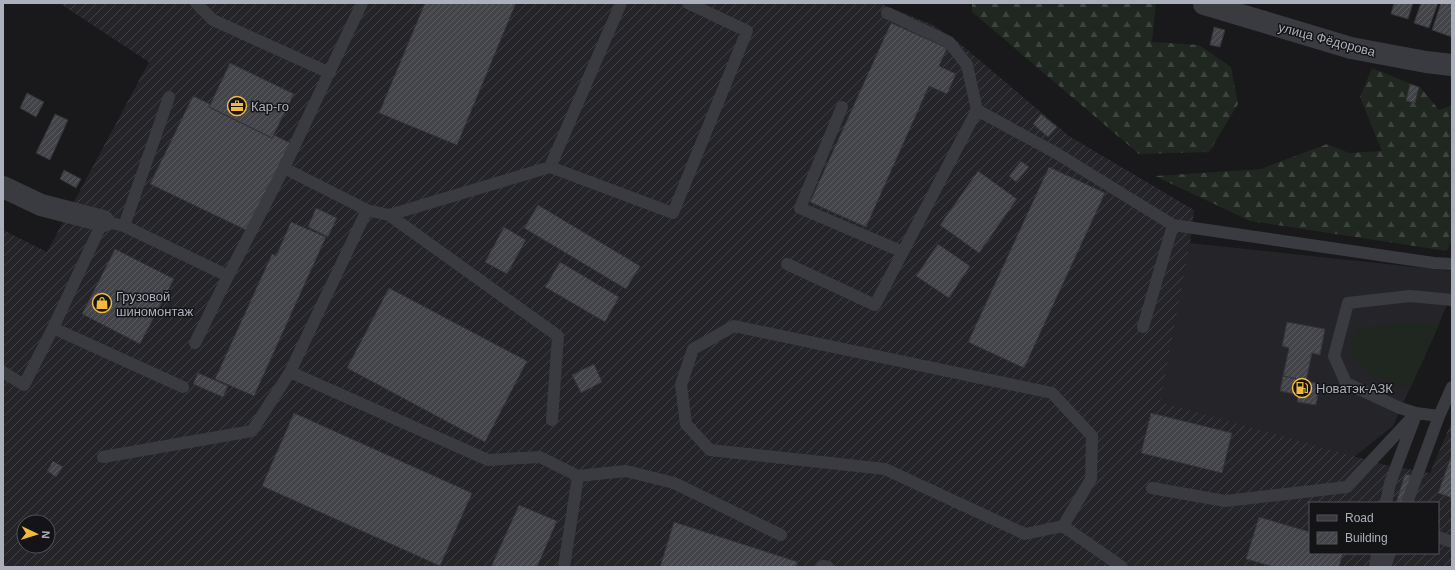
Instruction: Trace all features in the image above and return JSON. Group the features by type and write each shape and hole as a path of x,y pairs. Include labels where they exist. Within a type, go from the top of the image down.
{"street":[{"name":"улица Фёдорова","path":"1204,4 1351,48 1426,62 1452,65"},
{"path":"3,187 41,204 103,221"}],"lane":[{"path":"196,3 213,20 330,73"},
{"path":"195,343 284,168 362,3"},
{"path":"550,167 620,3"},
{"path":"389,215 550,167 673,213 747,32 688,3"},
{"path":"787,264 875,305 977,110 967,65 949,42 887,13"},
{"path":"124,226 169,97"},
{"path":"842,107 800,208 903,252"},
{"path":"977,110 1056,153 1173,225 1434,263 1452,264"},
{"path":"284,168 367,210 389,215 558,336 552,420"},
{"path":"103,457 252,431 290,372 367,210"},
{"path":"3,372 24,385 53,328 103,221 124,226 228,276"},
{"path":"1143,328 1173,225"},
{"path":"1439,416 1416,413 1400,408 1346,383 1334,356 1348,302 1410,296 1452,300"},
{"path":"1063,526 1091,479 1092,436 1052,393 734,326 693,350 682,385 686,424 710,450 885,470 1025,534 1063,526 1122,567"},
{"path":"53,328 182,387"},
{"path":"290,372 488,460 540,457 578,476 626,470 674,483 781,536"},
{"path":"1407,502 1439,416 1452,387"},
{"path":"1152,488 1225,501 1347,487 1416,413"},
{"path":"1386,502 1390,483 1416,413"},
{"path":"564,567 578,476"},
{"path":"1439,537 1452,542"},
{"path":"1375,567 1377,554"},
{"path":"1385,567 1390,554"},
{"path":"822,567 828,567"}],"shaded area":[{"path":"59,3 885,3 884,5 933,25 958,42 1069,136 1194,210 1190,243 1160,402 1385,465 1430,473 1452,421 1452,567 3,567 3,230 47,252 149,62"},
{"path":"1190,243 1452,271 1452,294 1393,426 1354,457 1159,402"}],"green space":[{"path":"972,3 1156,3 1152,42 1199,45 1231,67 1238,104 1209,152 1139,154 972,12"},
{"path":"1372,68 1421,88 1439,110 1452,105 1452,238 1447,251 1250,221 1155,176 1261,169 1327,144 1349,153 1382,151 1360,97"},
{"path":"1440,323 1410,389 1383,379 1364,369 1356,362 1352,354 1351,345 1354,335 1368,325"}],"building":[{"path":"425,3 516,3 457,145 379,113"},
{"path":"1394,3 1413,3 1408,19 1391,14"},
{"path":"1421,3 1438,3 1429,28 1414,23"},
{"path":"1441,3 1452,3 1452,37 1432,30"},
{"path":"891,23 947,48 939,66 956,74 947,94 929,86 866,227 810,202"},
{"path":"1214,27 1225,30 1220,47 1210,45"},
{"path":"230,63 294,94 272,138 209,107"},
{"path":"1410,84 1419,87 1415,103 1406,101"},
{"path":"27,93 44,102 36,117 20,108"},
{"path":"193,96 210,104 209,107 272,138 274,135 290,143 248,231 150,184"},
{"path":"55,114 68,120 50,160 36,153"},
{"path":"1041,114 1057,127 1048,137 1033,124"},
{"path":"1021,161 1029,167 1016,182 1009,176"},
{"path":"1049,167 1105,193 1024,368 968,342"},
{"path":"64,170 81,179 76,188 60,179"},
{"path":"978,171 1017,199 979,253 940,225"},
{"path":"538,205 640,266 626,289 524,228"},
{"path":"316,208 337,218 328,237 308,227"},
{"path":"291,222 326,237 254,396 215,379 272,254 276,256"},
{"path":"504,227 526,240 507,274 485,262"},
{"path":"938,244 970,266 949,298 916,276"},
{"path":"115,249 174,279 140,344 82,314"},
{"path":"560,262 619,297 605,322 545,287"},
{"path":"389,288 527,361 485,442 347,368"},
{"path":"1287,322 1325,329 1320,355 1312,353 1306,381 1283,376 1289,348 1282,346"},
{"path":"594,364 602,382 581,393 572,375"},
{"path":"198,373 228,386 223,397 193,384"},
{"path":"1283,376 1320,384 1316,405 1297,402 1298,395 1280,391"},
{"path":"294,413 472,493 440,566 262,486"},
{"path":"1151,413 1232,433 1222,473 1141,453"},
{"path":"1452,454 1452,498 1438,493"},
{"path":"53,461 63,467 56,477 47,471"},
{"path":"1405,474 1414,476 1405,502 1396,502"},
{"path":"519,505 557,521 537,567 491,567"},
{"path":"1259,517 1309,532 1309,554 1343,554 1339,567 1274,567 1246,559"},
{"path":"674,522 798,562 796,567 660,567"}],"place":[{"name":"Кар-го","path":"237,106"},
{"name":"Грузовой шиномонтаж","path":"102,303"},
{"name":"Новатэк-АЗК","path":"1302,388"}]}
